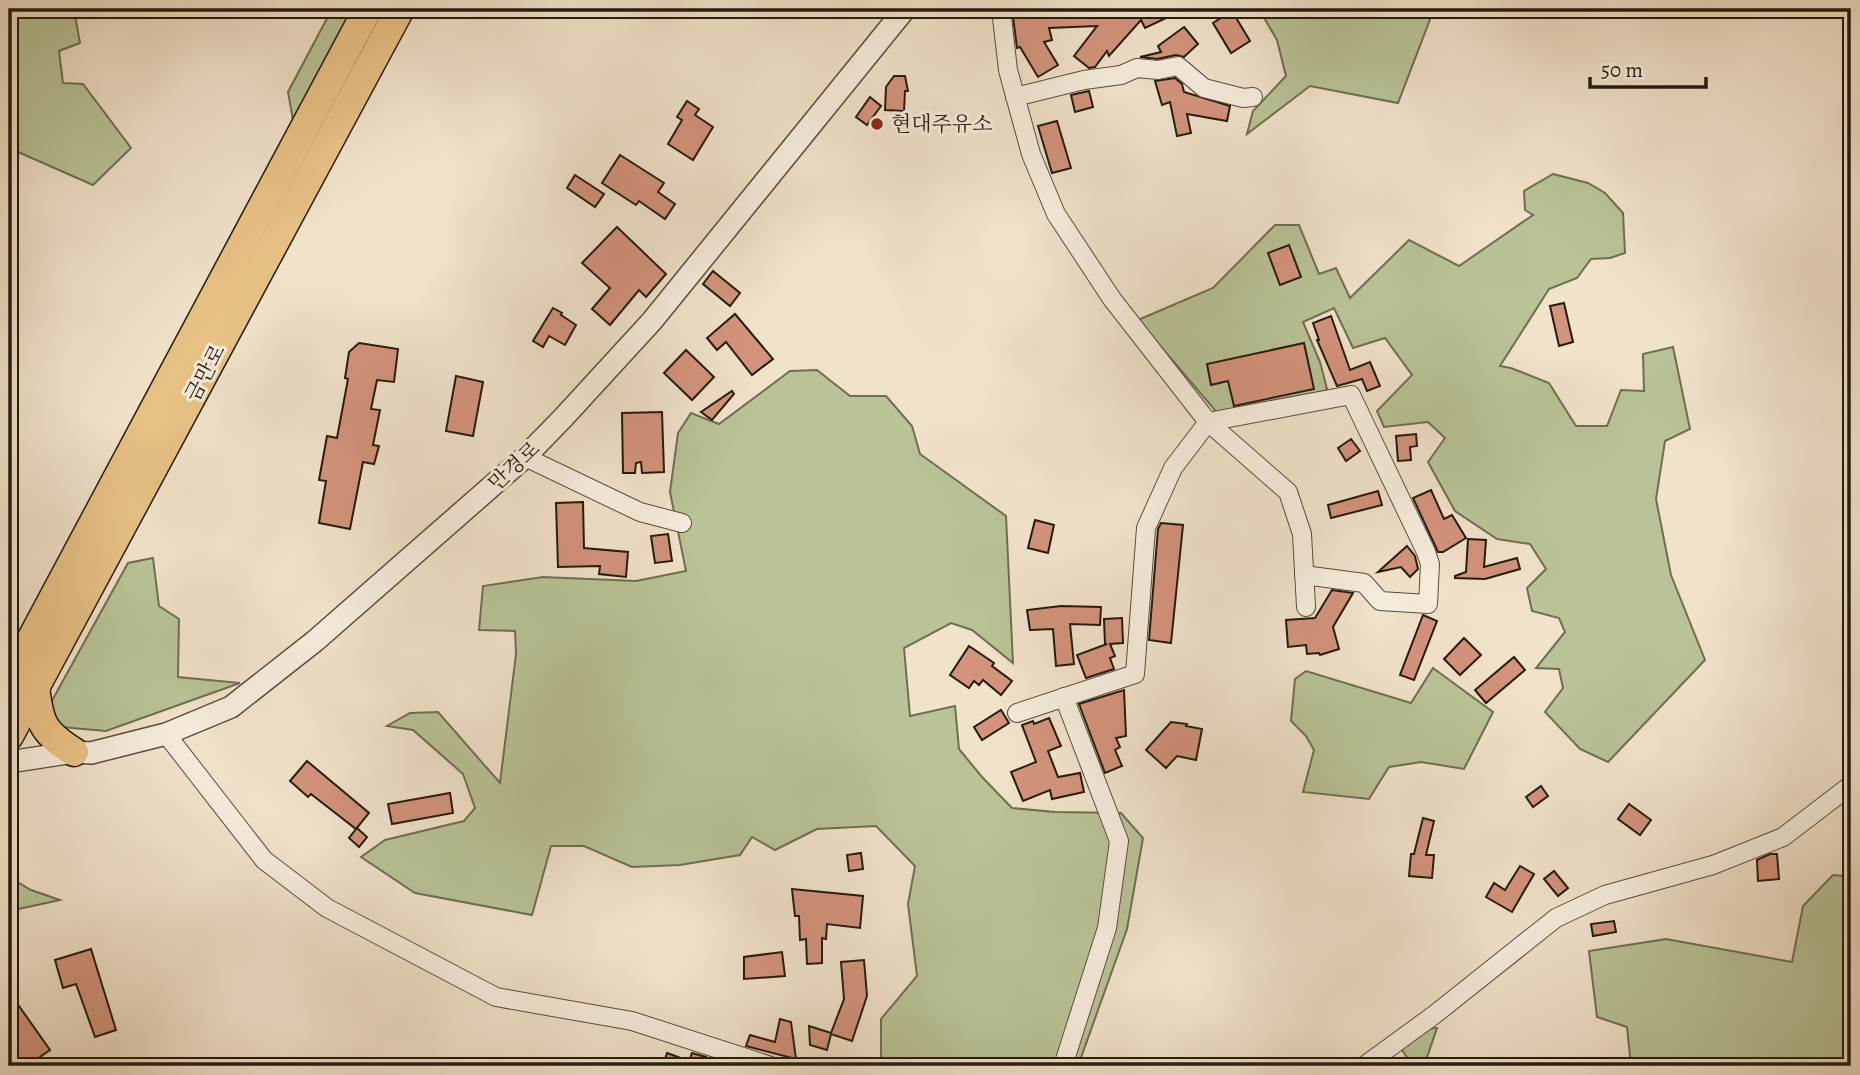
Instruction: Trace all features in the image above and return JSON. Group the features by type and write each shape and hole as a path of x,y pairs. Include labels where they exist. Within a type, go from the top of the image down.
{"highway":[{"name":"금만로","path":"9,736 22,683 368,9"},
{"name":"금만로","path":"22,683 59,645 400,9"},
{"path":"22,683 44,728 55,740 74,752"}],"street":[{"name":"만경로","path":"9,762 74,752 91,753 166,734 231,707 315,641 525,457 652,321 905,9"},
{"path":"1001,9 1008,70 1015,97 1031,154 1056,214 1112,299 1208,422 1288,492 1302,534 1306,607"},
{"path":"1015,97 1084,80 1121,75 1137,68 1158,70 1178,66 1204,88 1243,98 1253,97"},
{"path":"1017,713 1135,674 1146,528 1173,468 1208,422 1351,395 1426,552 1430,564 1428,604 1380,601 1364,583 1304,575"},
{"path":"525,457 640,512 682,523"},
{"path":"1063,697 1119,841 1107,928 1063,1066"},
{"path":"166,734 264,860 327,908 496,997 632,1021 771,1066"},
{"path":"1364,1066 1434,1015 1556,918 1605,895 1713,865 1783,837 1851,785"}],"green space":[{"path":"9,9 71,9 75,15 80,43 59,51 63,83 83,84 131,148 93,185 9,148"},
{"path":"332,9 356,9 293,120 288,92"},
{"path":"1259,9 1296,9 1304,13 1308,9 1434,9 1398,103 1310,86 1247,134 1253,111 1286,76 1277,40"},
{"path":"1553,174 1588,183 1605,193 1623,213 1625,253 1610,258 1591,259 1577,278 1549,289 1500,366 1549,383 1576,426 1607,426 1621,390 1644,391 1643,354 1673,347 1690,429 1665,441 1656,499 1671,575 1705,660 1608,762 1580,749 1545,712 1563,688 1559,669 1536,668 1565,632 1559,618 1532,611 1527,588 1546,569 1530,544 1497,539 1455,511 1428,462 1445,438 1428,422 1384,427 1377,411 1412,375 1385,338 1353,348 1334,308 1303,322 1320,362 1327,389 1321,394 1219,415 1138,320 1213,288 1275,225 1299,225 1319,274 1336,268 1350,298 1409,240 1459,266 1533,215 1525,210 1524,191"},
{"path":"817,370 850,396 886,396 912,426 920,454 1006,516 1013,663 972,630 951,623 904,648 910,716 955,706 959,749 1012,808 1121,813 1143,838 1127,929 1078,1066 881,1066 881,1019 917,976 908,904 915,866 876,826 817,829 775,850 752,837 740,855 680,865 632,867 584,846 551,846 532,915 415,893 361,857 385,840 464,821 475,808 463,774 413,730 387,726 410,713 438,712 500,783 516,654 515,631 479,630 483,586 543,577 636,581 686,571 670,492 678,433 691,413 719,424 790,371"},
{"path":"153,558 159,606 179,619 178,677 240,683 106,731 61,727 49,706 128,563"},
{"path":"1433,668 1493,712 1464,769 1421,762 1389,767 1369,799 1303,792 1314,750 1306,736 1291,721 1295,679 1306,671 1411,703"},
{"path":"1851,871 1851,1066 1631,1066 1627,1027 1597,1017 1589,951 1666,939 1792,962 1803,906 1833,875 1844,876"},
{"path":"9,877 31,890 60,900 9,911"},
{"path":"1437,1028 1424,1066 1413,1066 1400,1047 1423,1029"}],"building":[{"path":"1012,9 1185,9 1145,28 1141,20 1109,56 1107,51 1095,67 1089,68 1074,56 1097,26 1049,28 1052,40 1044,42 1058,65 1038,77 1020,47 1017,48"},
{"path":"1232,11 1250,41 1231,53 1213,23"},
{"path":"1184,27 1198,44 1184,57 1140,57 1161,52 1158,46"},
{"path":"894,76 905,76 908,91 905,91 904,111 885,110 886,87"},
{"path":"1175,78 1182,84 1184,92 1230,106 1227,121 1187,114 1191,133 1177,136 1170,102 1162,105 1155,81"},
{"path":"1089,91 1093,107 1075,112 1071,95"},
{"path":"870,97 881,106 867,125 856,117"},
{"path":"687,101 699,109 695,115 713,127 693,160 668,144 682,120 677,117"},
{"path":"1057,121 1071,168 1052,173 1038,126"},
{"path":"620,155 664,183 658,192 675,204 665,219 639,201 636,205 602,183"},
{"path":"575,175 604,194 595,207 567,188"},
{"path":"617,227 666,274 646,297 639,290 610,325 592,309 610,288 582,263"},
{"path":"1289,245 1301,277 1280,285 1268,253"},
{"path":"713,271 740,293 730,306 703,284"},
{"path":"1564,303 1573,342 1559,346 1550,306"},
{"path":"553,308 576,325 565,345 549,336 543,347 533,341"},
{"path":"735,314 773,359 752,375 726,342 717,350 707,338"},
{"path":"1331,316 1350,370 1370,362 1380,386 1367,391 1362,379 1337,386 1317,340 1313,323"},
{"path":"359,343 398,349 394,382 377,380 371,409 380,410 373,445 379,446 374,464 363,462 350,529 319,523 326,481 319,480 327,436 337,438 348,379 345,378 349,352"},
{"path":"1304,343 1314,389 1234,406 1228,381 1211,385 1207,364"},
{"path":"686,350 714,377 692,400 664,373"},
{"path":"456,376 483,382 473,436 446,431"},
{"path":"732,391 734,394 712,420 701,412"},
{"path":"662,412 664,472 642,473 641,462 636,463 635,473 623,473 622,413"},
{"path":"1416,434 1417,446 1410,447 1411,460 1398,461 1396,436"},
{"path":"1351,439 1360,451 1346,461 1338,448"},
{"path":"1431,490 1444,519 1452,515 1466,538 1443,552 1438,552 1413,498"},
{"path":"1378,491 1382,505 1331,518 1328,505"},
{"path":"583,502 584,548 628,552 626,577 599,574 600,566 558,567 556,503"},
{"path":"1035,520 1054,525 1048,553 1028,548"},
{"path":"1161,523 1183,525 1171,643 1149,640 1158,529"},
{"path":"668,534 672,561 655,563 651,536"},
{"path":"1468,539 1486,540 1484,567 1517,558 1520,569 1485,579 1455,578 1466,572"},
{"path":"1407,546 1415,556 1418,569 1410,577 1401,567 1378,572"},
{"path":"1332,590 1353,593 1333,627 1339,649 1320,655 1307,654 1306,645 1288,647 1286,620 1315,618"},
{"path":"1061,606 1101,607 1100,625 1070,624 1074,664 1056,666 1053,629 1030,630 1027,610"},
{"path":"1423,615 1437,621 1414,680 1400,675"},
{"path":"1122,618 1123,643 1110,644 1115,656 1110,658 1114,669 1086,678 1077,655 1107,644 1104,619"},
{"path":"1464,638 1481,655 1460,675 1444,659"},
{"path":"969,646 994,663 992,666 1012,681 1001,695 983,680 979,685 974,681 969,688 950,675"},
{"path":"1514,657 1525,670 1486,703 1475,690"},
{"path":"1124,690 1126,736 1116,738 1120,747 1115,750 1122,766 1105,773 1079,704"},
{"path":"1001,710 1009,723 982,740 974,727"},
{"path":"1049,718 1061,746 1048,751 1058,777 1080,773 1084,792 1052,799 1050,790 1023,801 1011,772 1036,762 1022,725"},
{"path":"1171,722 1202,729 1196,760 1177,756 1166,768 1146,750"},
{"path":"307,761 369,813 356,829 311,794 308,797 290,781"},
{"path":"1541,786 1548,796 1533,807 1526,797"},
{"path":"450,793 453,813 392,824 388,804"},
{"path":"1629,804 1651,820 1640,835 1618,819"},
{"path":"1423,818 1434,821 1426,855 1434,855 1432,878 1409,876 1411,854 1414,854"},
{"path":"357,828 367,837 359,847 349,838"},
{"path":"861,853 863,869 849,871 847,855"},
{"path":"1777,854 1779,879 1758,881 1757,860"},
{"path":"1520,866 1534,874 1512,912 1486,897 1494,883 1505,890"},
{"path":"1554,871 1568,888 1558,896 1544,879"},
{"path":"792,889 863,896 860,928 827,924 826,939 822,938 822,963 807,964 806,939 800,940 799,916 795,916"},
{"path":"1614,921 1616,932 1593,936 1591,924"},
{"path":"91,949 116,1030 95,1037 76,984 63,988 55,960"},
{"path":"782,952 785,976 744,979 744,957"},
{"path":"864,960 867,996 852,1041 831,1034 827,1050 810,1045 809,1026 831,1033 844,999 841,962"},
{"path":"19,1006 50,1050 27,1066 9,1066 9,1014"},
{"path":"780,1019 791,1022 796,1059 746,1046 750,1035 775,1042"},
{"path":"667,1053 689,1061 692,1053 706,1057 703,1066 663,1066"}],"place":[{"name":"현대주유소","path":"877,124"}]}
